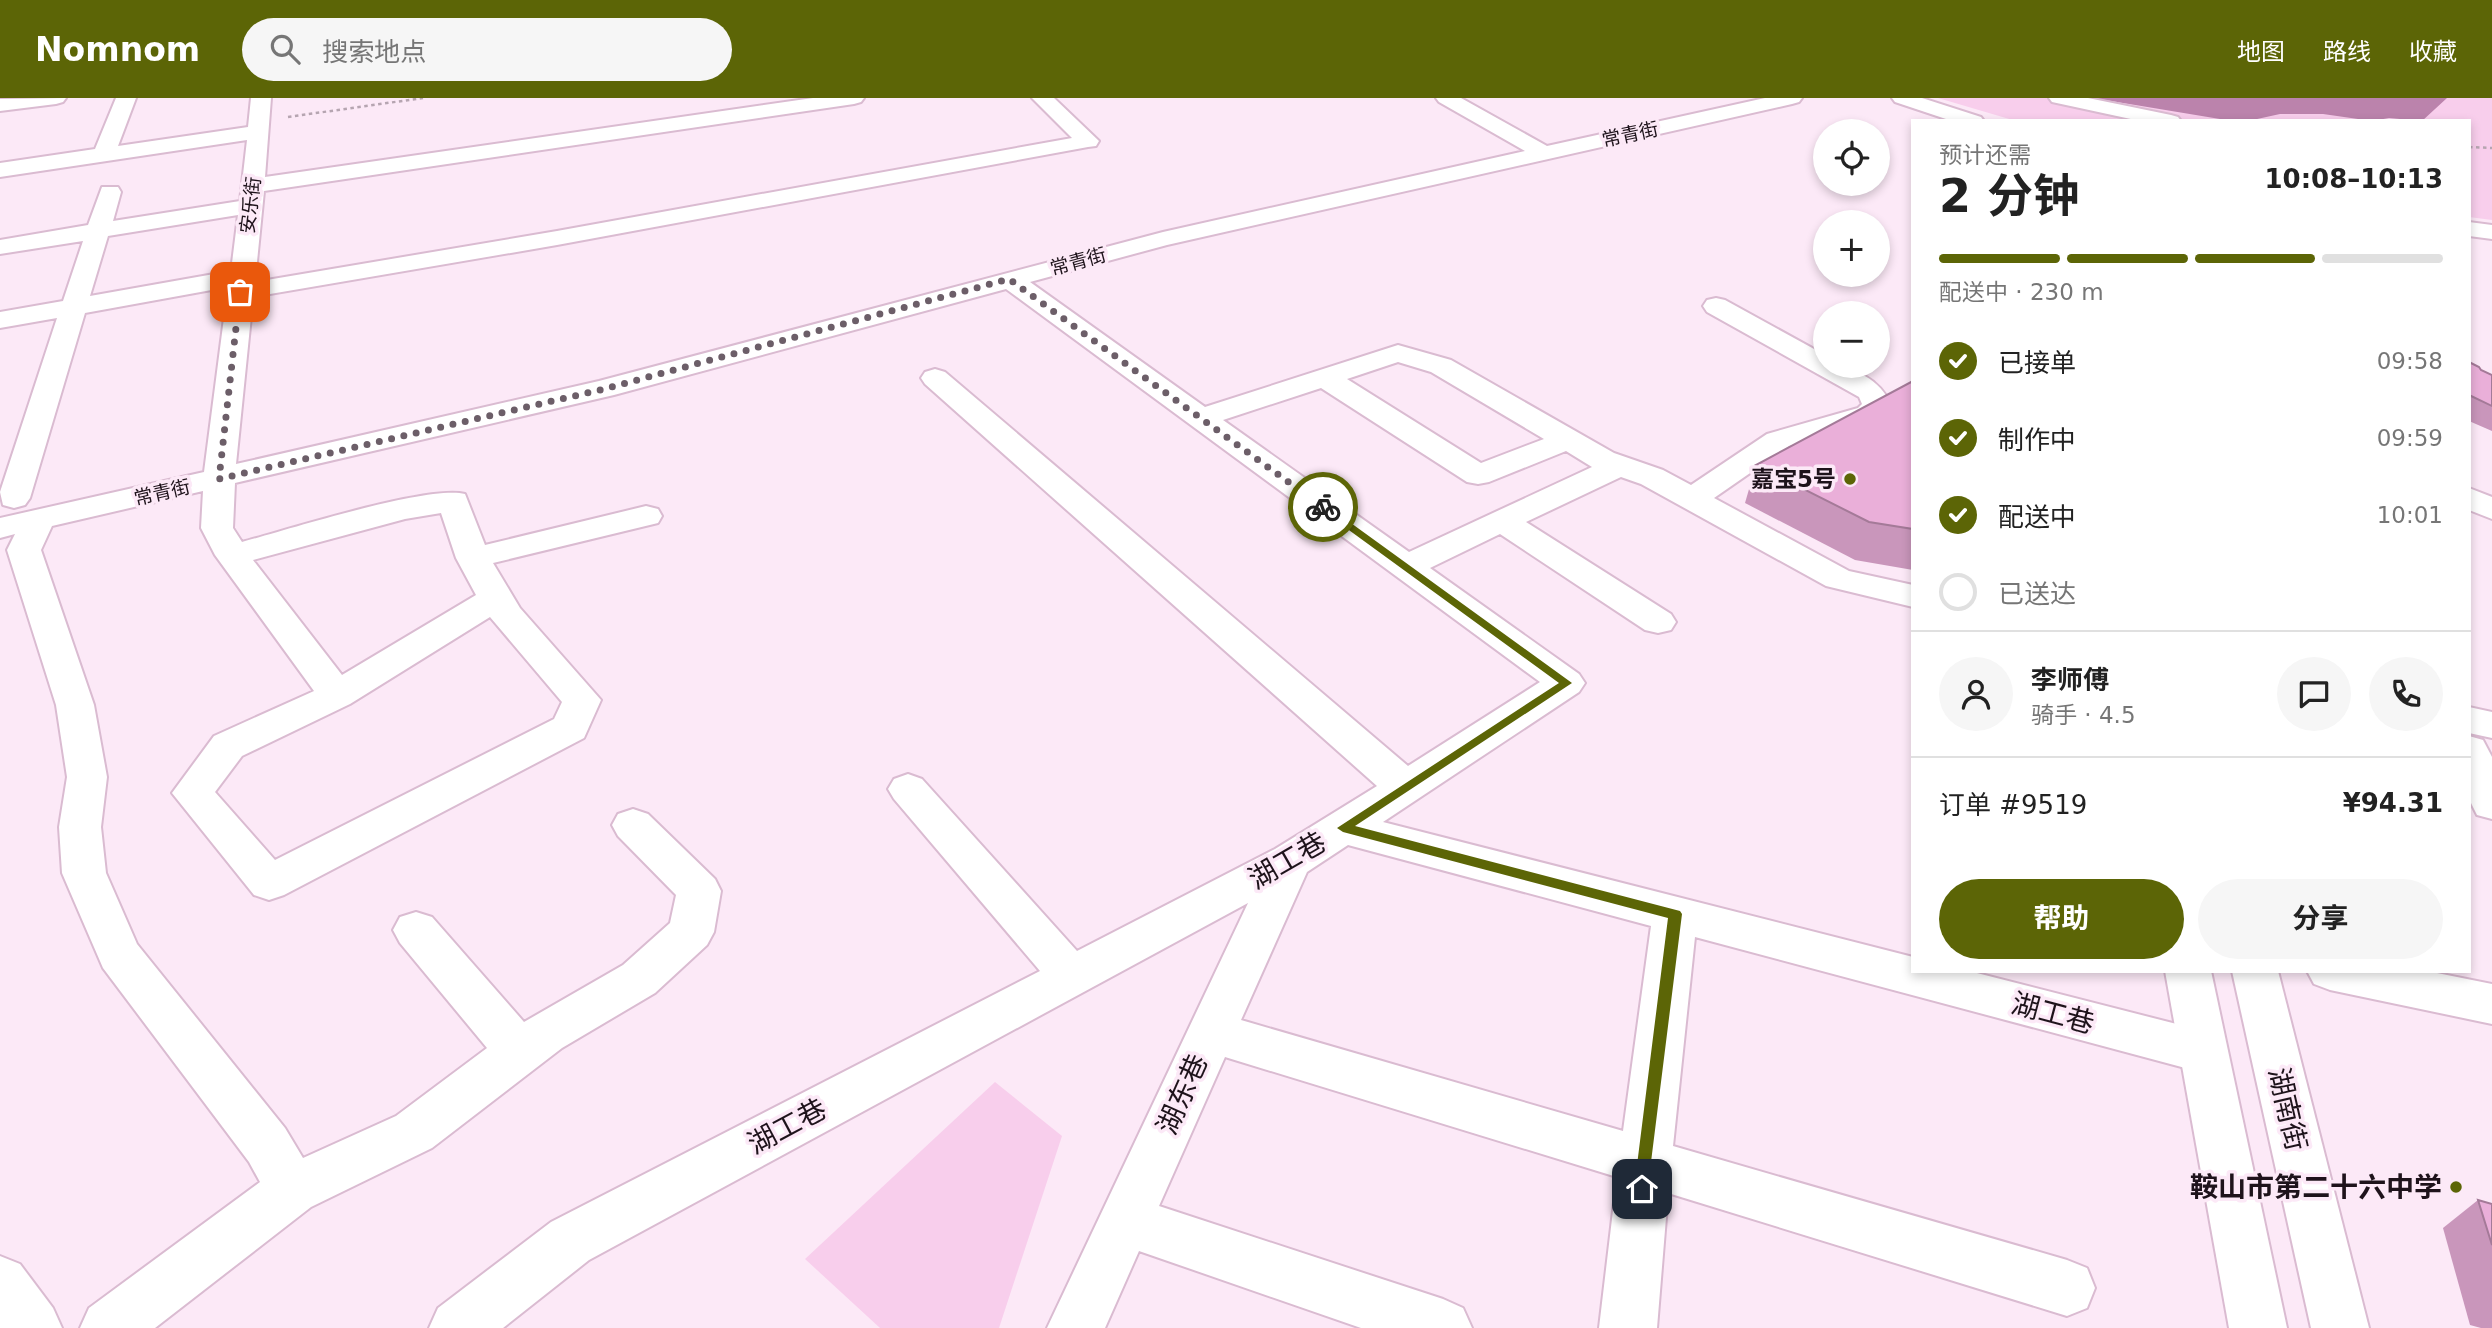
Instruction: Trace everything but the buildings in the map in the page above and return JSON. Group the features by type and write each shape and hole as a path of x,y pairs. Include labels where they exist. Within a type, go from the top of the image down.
{"street":[{"path":"1,107 56,98"},
{"path":"104,155 126,98"},
{"path":"0,247 98,231 252,196 854,98"},
{"path":"0,320 543,240 1088,141 1042,98"},
{"path":"1446,98 1543,153"},
{"name":"常青街","path":"18,515 219,479 604,389 1163,239 1792,98"},
{"path":"1889,98 1937,119"},
{"path":"1902,98 1968,119"},
{"path":"2059,98 2161,119"},
{"path":"0,170 104,155 259,117"},
{"name":"安乐街","path":"259,117 219,479 217,528 232,555 337,695"},
{"path":"110,192 74,307 18,515 24,550 75,705 87,776 80,827 84,873 119,955 267,1145 292,1189"},
{"path":"2471,229 2492,232"},
{"path":"1009,279 1566,683 1343,828"},
{"path":"1692,499 1778,440 1868,414 1877,406 1871,392 1716,306"},
{"path":"1200,418 1398,353 1441,366 1568,440 1619,466 1652,477 1838,579 1911,596"},
{"path":"1324,377 1478,475 1568,440"},
{"path":"935,378 1405,787"},
{"path":"1405,567 1619,466"},
{"path":"2471,500 2492,509"},
{"path":"232,555 402,510 454,501 473,558 495,599 554,671 582,700 570,728 269,883 192,793 228,746 337,695 495,599"},
{"path":"473,558 646,516"},
{"path":"1502,521 1658,622"},
{"path":"2471,720 2492,725"},
{"path":"2471,756 2492,804"},
{"path":"908,789 1060,962"},
{"path":"109,1328 292,1189 414,1132 545,1033 639,979 691,932 699,891 633,825"},
{"name":"湖工巷","path":"458,1328 570,1241 1290,862 1343,828 2204,1052"},
{"name":"湖东巷","path":"1076,1328 1290,862"},
{"path":"1628,1328 1675,914"},
{"path":"416,930 520,1052"},
{"path":"2188,973 2258,1328"},
{"name":"湖南街","path":"2255,973 2340,1328"},
{"path":"2340,973 2492,1004"},
{"path":"1210,1032 2067,1288"},
{"path":"1124,1220 1443,1328"},
{"path":"0,1283 33,1328"}],"path":[{"path":"259,117 423,98"},
{"path":"2471,147 2492,148"}],"shaded area":[{"path":"1938,98 2492,98 2492,220 2471,217 2471,119 2009,119"},
{"path":"2093,98 2447,98 2424,119 2358,119 2323,114 2280,114 2257,119 2220,119"},
{"path":"995,1082 1062,1136 999,1328 880,1328 805,1259"}],"way so far":[{"path":"240,292 219,479 604,389 1009,279 1323,507"}],"place":[{"name":"嘉宝5号","path":"1850,479"},
{"name":"鞍山市第二十六中学","path":"2456,1187"}],"route":[{"path":"1323,507 1566,683 1343,828 1675,914 1642,1189"}]}
